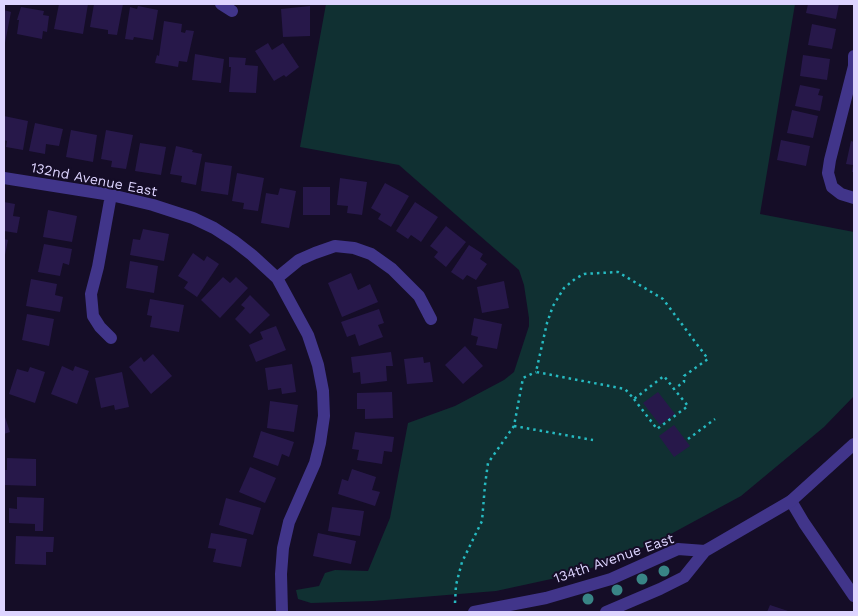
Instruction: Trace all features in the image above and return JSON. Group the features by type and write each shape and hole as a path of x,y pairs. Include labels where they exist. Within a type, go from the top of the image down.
{"street":[{"path":"221,4 232,11"},
{"path":"854,56 854,66 828,173 832,187 841,194 854,198"},
{"name":"132nd Avenue East","path":"4,178 111,195 153,205 214,228 252,255 277,278 308,336 318,365 323,391 324,416 320,443 314,463 289,522 282,548 282,612"},
{"path":"111,195 91,294 93,316 100,327 111,338"},
{"path":"277,278 299,260 316,252 335,246 354,248 371,254 392,268 419,296 431,319"},
{"path":"606,612 684,577 705,551 791,501 854,444"},
{"path":"791,501 854,596"},
{"name":"134th Avenue East","path":"474,612 546,598 611,579 678,549 705,551"}],"path":[{"path":"536,372 547,323 553,306 564,288 584,274 618,272 663,299 708,359 684,376 684,382 674,389"},
{"path":"455,603 456,585 462,562 482,521 484,485 488,463 514,426 522,378 536,372 625,389 657,430 688,406 664,376 634,399"},
{"path":"688,439 715,419"},
{"path":"514,426 593,440"}],"green space":[{"path":"326,4 795,4 760,214 854,232 854,396 824,427 741,496 656,542 579,573 496,591 373,601 311,603 298,599 296,590 319,586 325,573 335,570 368,571 390,518 408,423 455,406 504,380 514,372 529,326 524,285 519,270 399,165 300,147"}],"building":[{"path":"59,4 88,4 83,34 54,29"},
{"path":"94,4 123,4 117,35 108,34 108,30 90,27"},
{"path":"808,4 839,4 836,19 806,13"},
{"path":"138,6 158,10 153,40 134,37 133,40 125,39 130,7 137,9"},
{"path":"310,6 310,36 283,37 281,9"},
{"path":"21,7 44,11 43,15 49,16 47,32 43,31 42,39 17,34 19,20 17,20"},
{"path":"4,10 11,12 5,43 4,43"},
{"path":"164,21 182,24 181,32 185,33 186,30 194,31 187,62 179,61 178,67 155,63 157,55 159,56"},
{"path":"812,24 836,29 832,49 808,45"},
{"path":"268,43 272,50 283,43 299,67 286,77 284,75 274,81 255,51"},
{"path":"195,54 224,59 221,83 192,80"},
{"path":"803,55 830,59 827,80 800,76"},
{"path":"229,57 246,58 245,65 258,66 256,93 229,92 231,67 229,67"},
{"path":"800,85 820,89 818,95 823,96 820,111 795,106"},
{"path":"792,110 818,116 813,138 787,133"},
{"path":"4,116 28,121 23,150 6,147 7,141 4,140"},
{"path":"35,123 63,129 59,146 46,144 45,154 29,151"},
{"path":"71,130 97,135 93,162 66,157"},
{"path":"106,130 133,135 126,169 111,167 112,161 101,159"},
{"path":"781,140 810,146 806,166 777,160"},
{"path":"851,141 854,142 854,172 852,172 853,165 846,164"},
{"path":"140,143 166,147 161,175 135,171"},
{"path":"176,146 202,154 196,185 181,182 182,176 170,174"},
{"path":"205,162 232,166 228,195 201,191"},
{"path":"237,173 264,178 258,211 243,209 244,203 232,201"},
{"path":"340,178 367,182 362,215 347,213 348,206 337,205"},
{"path":"385,183 409,196 391,227 378,219 381,214 371,208"},
{"path":"303,187 330,187 330,215 303,215"},
{"path":"280,188 296,191 289,228 261,223 266,193 278,195"},
{"path":"4,202 15,204 13,216 20,217 17,233 4,231"},
{"path":"415,202 438,217 421,242 411,235 408,239 396,231"},
{"path":"48,210 77,216 72,242 43,237"},
{"path":"446,226 466,242 446,267 434,257 438,252 430,246"},
{"path":"143,229 169,234 164,261 130,255 133,239 140,240"},
{"path":"4,239 8,240 5,255 4,255"},
{"path":"44,244 72,249 69,265 63,263 60,276 38,272"},
{"path":"469,245 483,254 480,259 487,264 476,280 467,275 463,280 451,272"},
{"path":"193,253 204,261 207,256 219,264 197,297 184,288 188,282 178,276"},
{"path":"130,261 158,266 154,293 126,288"},
{"path":"351,273 358,290 370,284 378,302 342,317 328,283"},
{"path":"223,277 230,283 236,277 248,288 220,318 201,300"},
{"path":"31,279 57,284 55,295 63,297 60,312 26,306"},
{"path":"504,281 509,308 482,313 477,287"},
{"path":"250,295 270,315 250,334 235,319 245,308 241,305"},
{"path":"150,299 184,305 179,332 150,327 152,316 147,315"},
{"path":"379,309 384,323 378,325 383,337 359,346 355,334 347,337 341,322"},
{"path":"27,314 54,319 49,346 22,340"},
{"path":"474,318 502,324 497,349 476,345 478,337 471,335"},
{"path":"276,326 286,350 256,362 249,345 263,339 260,332"},
{"path":"465,346 483,366 463,384 445,365"},
{"path":"391,352 393,366 386,366 387,381 361,384 360,372 353,373 351,357"},
{"path":"153,354 172,376 151,394 129,367 141,357 144,362"},
{"path":"423,357 424,363 430,362 433,382 407,384 404,359"},
{"path":"292,364 296,392 282,394 281,388 268,390 265,368"},
{"path":"62,366 73,371 75,366 89,371 77,404 51,394"},
{"path":"30,367 45,372 35,403 9,394 17,369 28,372"},
{"path":"122,372 129,407 115,410 114,405 101,408 95,378"},
{"path":"392,392 393,418 365,419 365,409 357,409 357,393"},
{"path":"658,392 675,414 660,425 643,403"},
{"path":"270,401 298,405 294,432 267,428"},
{"path":"4,414 10,432 4,434"},
{"path":"674,425 690,446 674,457 659,436"},
{"path":"261,431 294,442 289,457 282,454 278,466 253,457"},
{"path":"355,432 394,437 392,452 384,451 382,464 357,460 359,450 352,449"},
{"path":"7,458 36,459 36,486 4,485 4,470 7,470"},
{"path":"250,467 276,478 265,503 239,492"},
{"path":"352,469 376,477 372,490 380,492 375,506 338,494 342,479 348,481"},
{"path":"17,497 44,498 43,531 35,531 35,524 9,523 9,508 17,509"},
{"path":"226,498 261,508 253,535 219,525"},
{"path":"332,507 364,511 360,536 328,531"},
{"path":"211,533 247,539 241,567 213,562 216,549 208,548"},
{"path":"318,533 356,541 351,564 313,556"},
{"path":"16,536 54,537 53,552 46,552 46,565 15,564"},
{"path":"770,605 791,612 767,612"}]}
